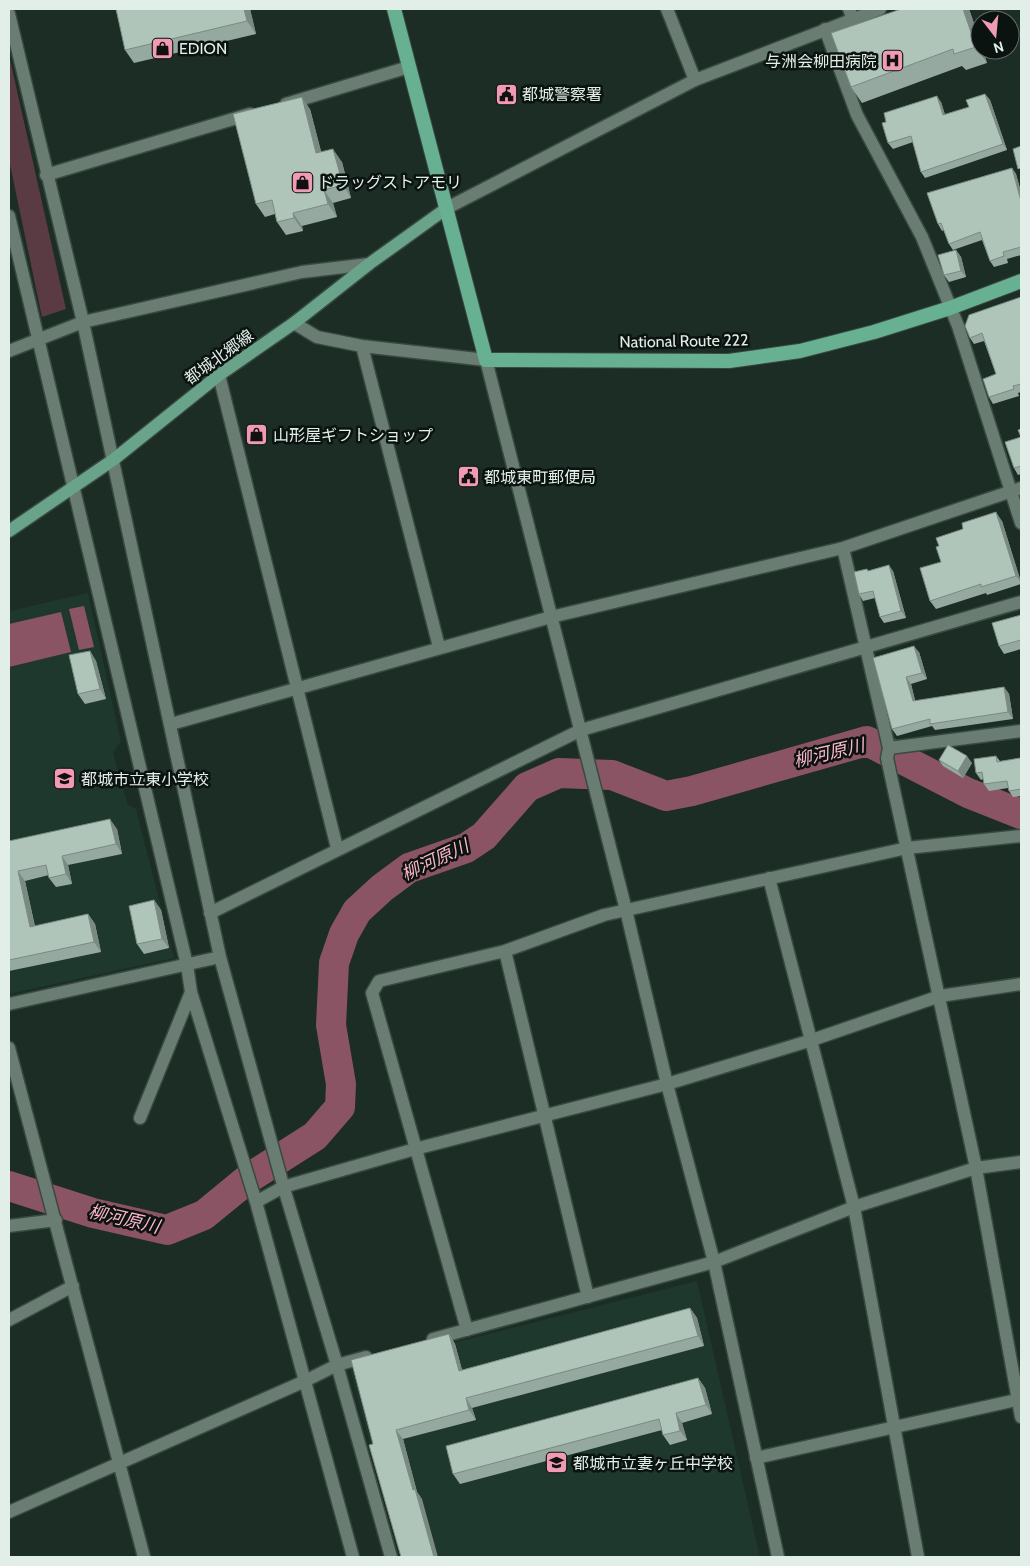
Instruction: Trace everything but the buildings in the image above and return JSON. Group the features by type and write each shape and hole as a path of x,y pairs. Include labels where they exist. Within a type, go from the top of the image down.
{"highway":[{"path":"394,9 486,360"},
{"name":"National Route 222","path":"486,360 729,361 800,351 874,332 950,308 1021,281"}],"main road":[{"name":"都城北郷線","path":"9,532 113,460 219,376 294,323 369,264 447,208"}],"street":[{"path":"667,9 695,80"},
{"path":"447,208 695,80 825,29 851,14 880,9"},
{"path":"9,14 46,175 83,322 220,957 273,1151 337,1364 391,1557"},
{"path":"825,29 857,115 922,237 1017,489 1021,523"},
{"path":"46,175 409,67"},
{"path":"9,216 191,992 255,1202 352,1557"},
{"path":"9,351 83,322 302,272 369,264"},
{"path":"294,323 317,337 362,346 486,360 595,784 667,1084 714,1262 778,1557"},
{"path":"362,346 439,647"},
{"path":"219,376 337,848"},
{"path":"170,724 551,617 844,548 1017,489"},
{"path":"844,548 976,1168 1020,1400 1021,1416"},
{"path":"210,913 337,848 581,730 1021,602"},
{"path":"888,753 1021,731"},
{"path":"467,1330 372,993 379,981 505,951 604,915 626,910 907,848 1021,836"},
{"path":"769,878 854,1207 918,1557"},
{"path":"505,951 588,1297"},
{"path":"9,1004 220,957"},
{"path":"255,1202 283,1186 415,1149 667,1084 812,1040 940,996 1021,984"},
{"path":"140,1118 191,992"},
{"path":"9,1048 144,1557"},
{"path":"420,1342 714,1262 854,1207 976,1168 1021,1162"},
{"path":"9,1226 56,1220"},
{"path":"9,1320 73,1286"},
{"path":"9,1512 119,1465 305,1381 337,1364 374,1355"},
{"path":"756,1458 1020,1400"}],"shaded area":[{"path":"9,55 66,309 42,317 9,160"},
{"name":"都城市立東小学校","path":"88,593 121,742 113,753 128,805 136,809 174,958 9,994 9,611"},
{"path":"84,606 94,647 79,650 69,609"},
{"path":"61,612 71,652 9,667 9,624"},
{"name":"都城市立妻ヶ丘中学校","path":"697,1281 760,1557 401,1557 350,1369"}],"waterway":[{"name":"柳河原川","path":"9,1186 93,1213 167,1230 204,1215 249,1178 315,1136 340,1107 341,1084 331,1025 334,963 344,934 357,911 382,888 409,868 466,848 484,836 527,787 559,773 612,775 666,796 692,791 867,741 968,793 1021,814"}],"place":[{"name":"EDION","path":"163,48"},
{"name":"与洲会柳田病院","path":"893,61"},
{"name":"都城警察署","path":"506,94"},
{"name":"ドラッグストアモリ","path":"302,182"},
{"name":"山形屋ギフトショップ","path":"257,435"},
{"name":"都城東町郵便局","path":"468,477"},
{"name":"都城市立東小学校","path":"65,779"},
{"name":"都城市立妻ヶ丘中学校","path":"557,1463"}]}
